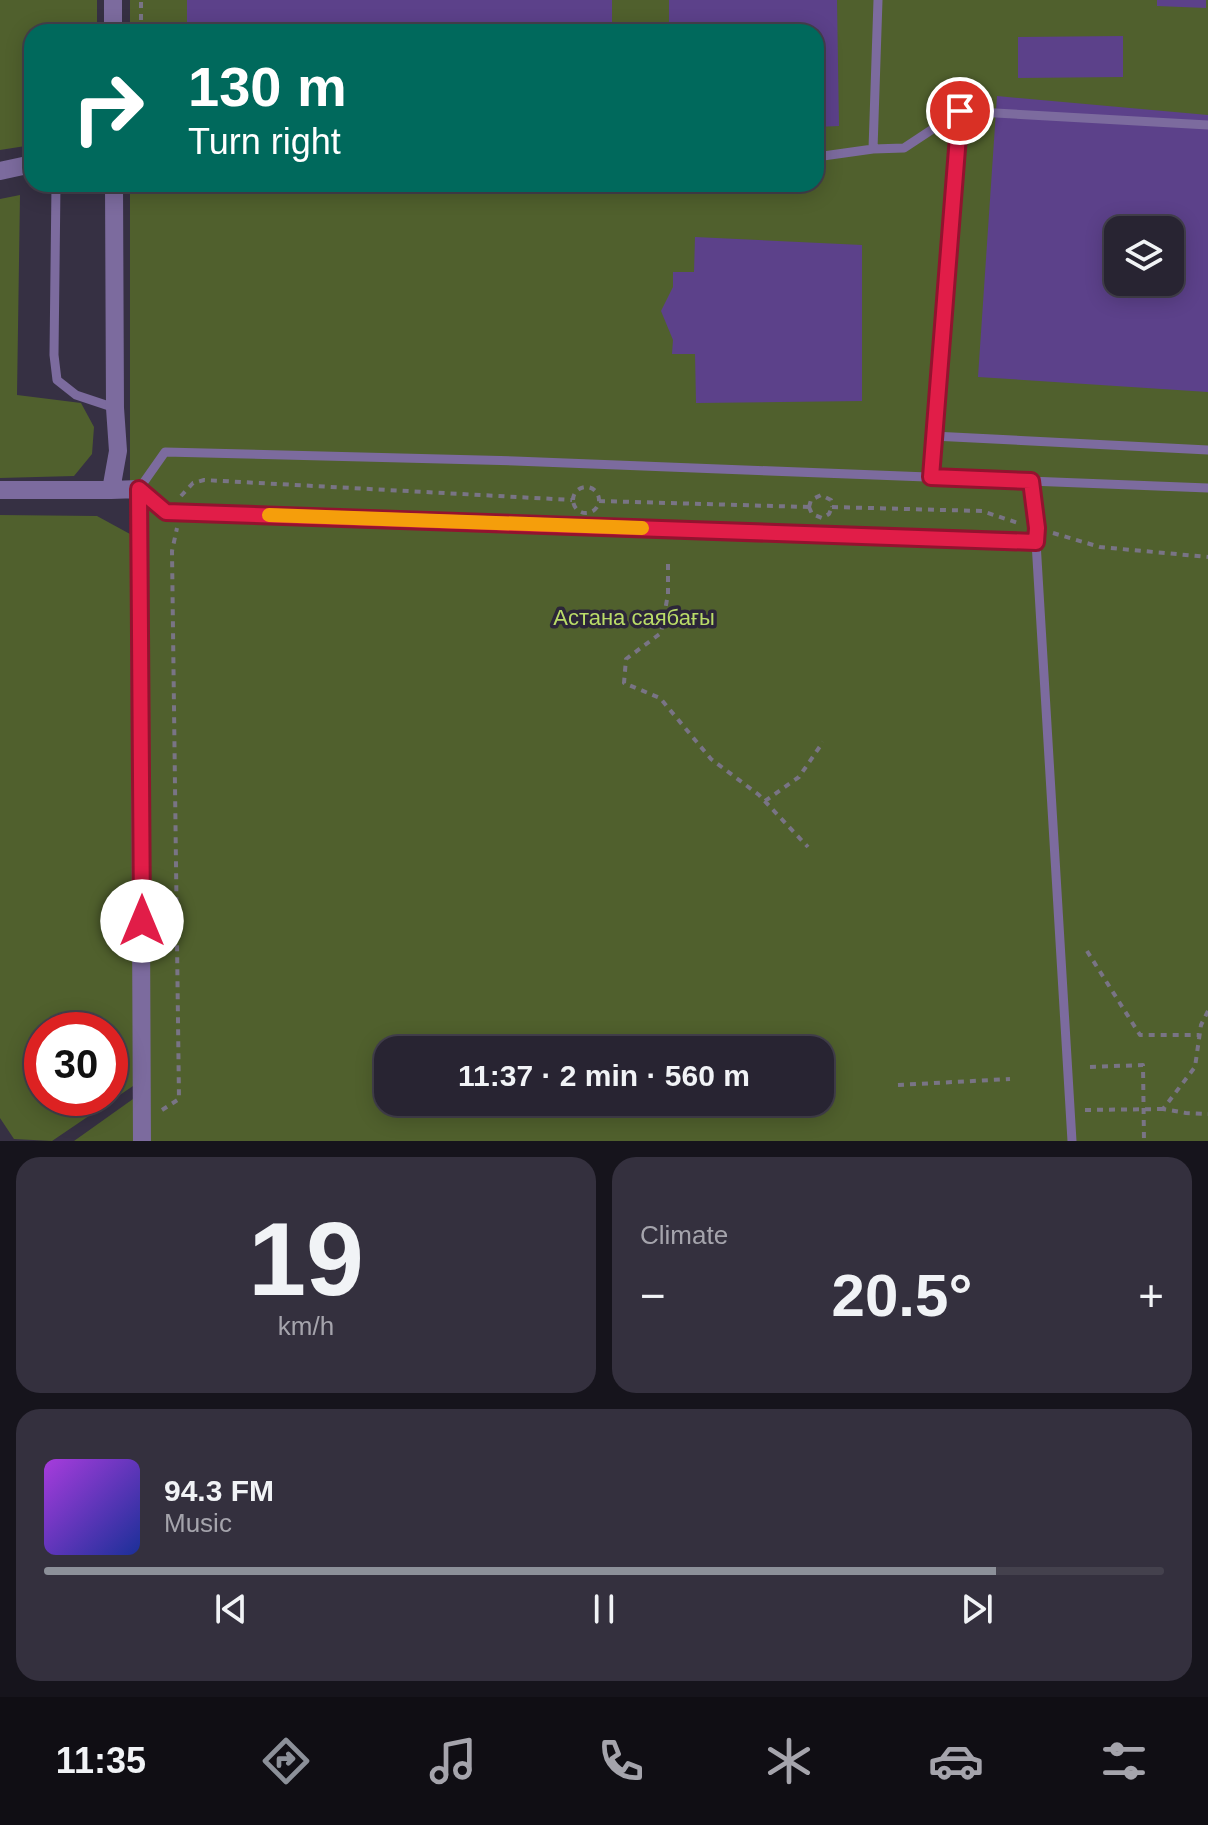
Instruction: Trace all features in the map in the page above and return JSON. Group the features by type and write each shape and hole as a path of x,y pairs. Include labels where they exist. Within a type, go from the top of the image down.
{"street":[{"path":"113,0 113,24"},
{"path":"0,171 24,166"},
{"path":"111,490 118,451 114,192"},
{"path":"0,490 139,489 142,1133"}],"lane":[{"path":"873,149 878,0"},
{"path":"931,477 960,111"},
{"path":"824,156 904,148 960,111 1208,125"},
{"path":"56,192 54,355 57,380 76,395 115,408"},
{"path":"933,436 1208,450"},
{"path":"1036,542 166,512 139,489 165,452 515,461 1208,488"},
{"path":"1031,481 1037,528 1072,1141"}],"path":[{"path":"141,0 141,24"},
{"path":"142,1133 179,1099 172,551 180,497 193,483 204,480 572,500"},
{"path":"586,486 594,489 599,501 592,512 583,513 575,508 572,500 578,488 586,486"},
{"path":"821,495 831,500 832,507 826,517 818,518 809,507 811,500 821,495"},
{"path":"599,501 809,507"},
{"path":"668,564 668,594 661,633 626,659 624,683 660,698 711,759 765,801 808,847"},
{"path":"765,801 799,777 823,742"},
{"path":"1087,951 1140,1035 1199,1035"},
{"path":"1163,1109 1195,1067 1201,1025 1208,1011"},
{"path":"1090,1067 1143,1065 1144,1141"},
{"path":"898,1085 1010,1079"},
{"path":"1071,1110 1163,1109 1208,1114"}],"green space":[{"path":"0,0 97,0 97,24 24,24 24,146 0,150"},
{"name":"Астана саябағы","path":"130,0 1208,0 1208,1141 74,1141 109,1116 128,1116 133,1086 128,1089 128,1012 24,1012 24,1116 89,1116 52,1141 14,1139 0,1118 0,515 97,516 130,534 130,192 824,192 824,24 130,24"},
{"path":"20,195 17,395 81,403 94,427 92,454 74,476 0,478 0,199"}],"building":[{"path":"187,0 612,0 612,24 187,24"},
{"path":"669,0 837,0 839,126 824,127 824,24 669,24"},
{"path":"1157,0 1206,0 1206,8 1157,6"},
{"path":"1123,36 1123,77 1018,78 1018,37"},
{"path":"997,96 1208,115 1208,392 978,377"},
{"path":"695,237 862,245 862,401 696,403 695,354 672,354 673,340 661,311 673,287 673,272 694,272"}],"slow traffic":[{"path":"269,515 642,528"}],"route":[{"path":"142,921 139,489 166,512 1036,542 1031,481 931,477 960,111"}]}
